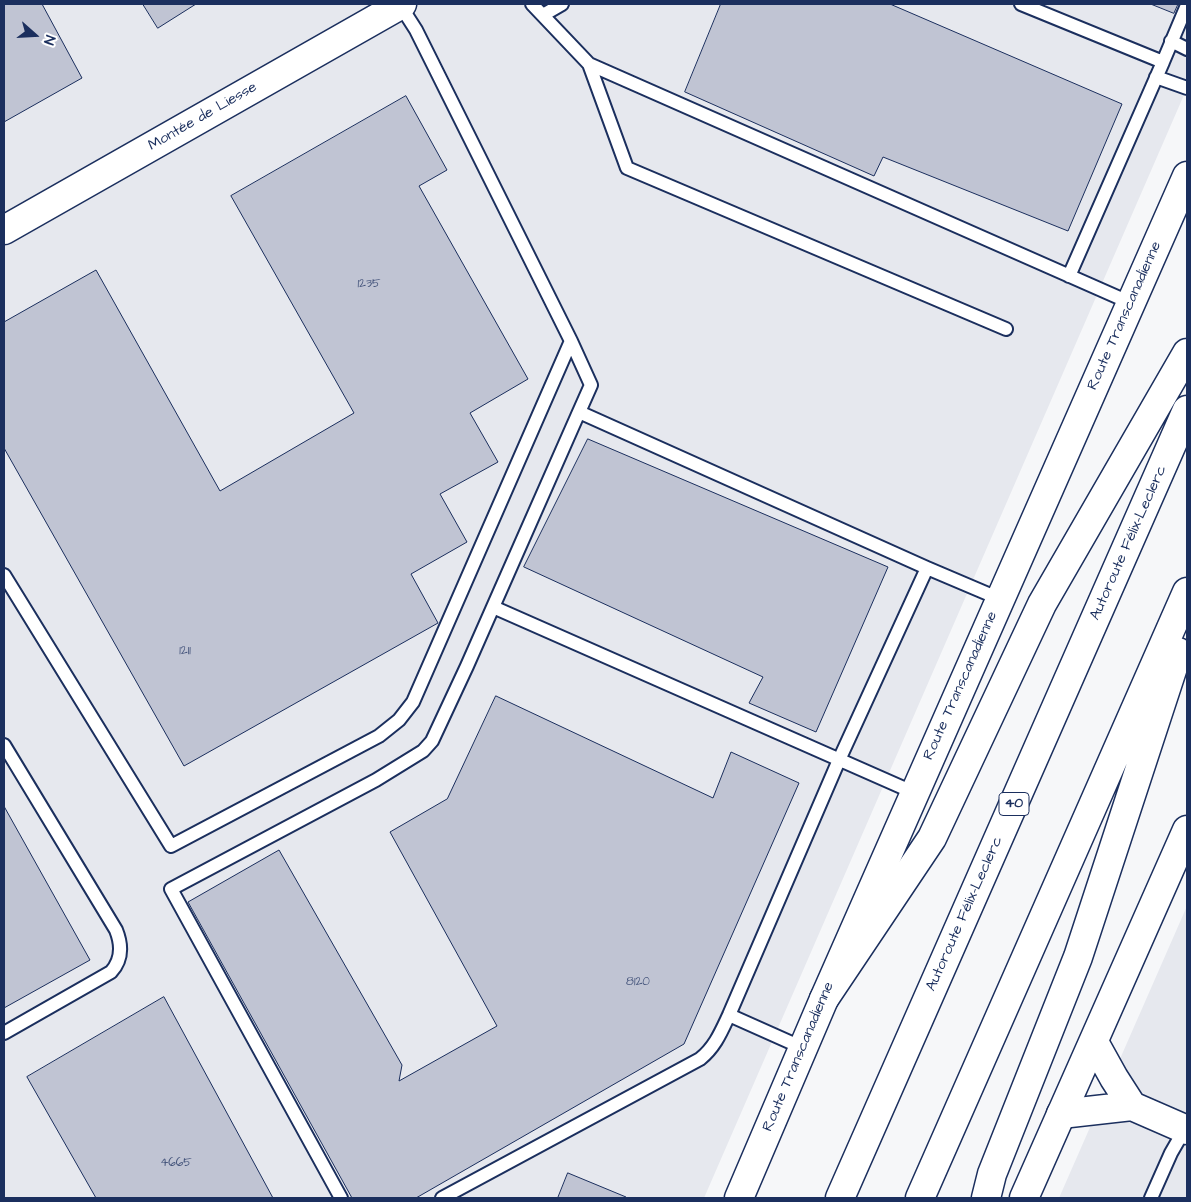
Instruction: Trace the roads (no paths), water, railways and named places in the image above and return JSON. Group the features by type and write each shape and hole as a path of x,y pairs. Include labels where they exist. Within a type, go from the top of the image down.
{"main road":[{"name":"Montée de Liesse","path":"4,230 401,4"},
{"name":"Route Transcanadienne","path":"739,1198 824,999 1187,176"},
{"path":"824,999 932,838 1042,604 1187,353"},
{"name":"Autoroute Félix-Leclerc","path":"840,1198 1187,410"},
{"path":"920,1198 1187,592"},
{"path":"986,1198 992,1174 1078,957 1187,624"},
{"path":"1024,1198 1187,830"},
{"path":"1094,1042 1132,1106"},
{"path":"1061,1114 1132,1106 1186,1128"}],"lane":[{"path":"341,1198 171,889 376,780 423,751 432,741 591,385 571,340 416,30 401,4"},
{"path":"532,4 589,64 1131,303"},
{"path":"543,16 562,4"},
{"path":"1022,4 1162,62"},
{"path":"1070,276 1187,5"},
{"path":"1171,42 1187,49"},
{"path":"589,64 626,168 1006,329"},
{"path":"1156,77 1187,88"},
{"path":"4,575 171,846 378,736 399,720 413,702 571,340"},
{"path":"579,412 1000,600"},
{"path":"442,1198 700,1059 717,1042 839,760 927,568"},
{"path":"493,607 915,793"},
{"path":"4,745 9,763 116,930 121,948 116,967 106,975 4,1033"},
{"path":"729,1015 803,1048"},
{"path":"1151,1198 1171,1152 1186,1128"}]}
